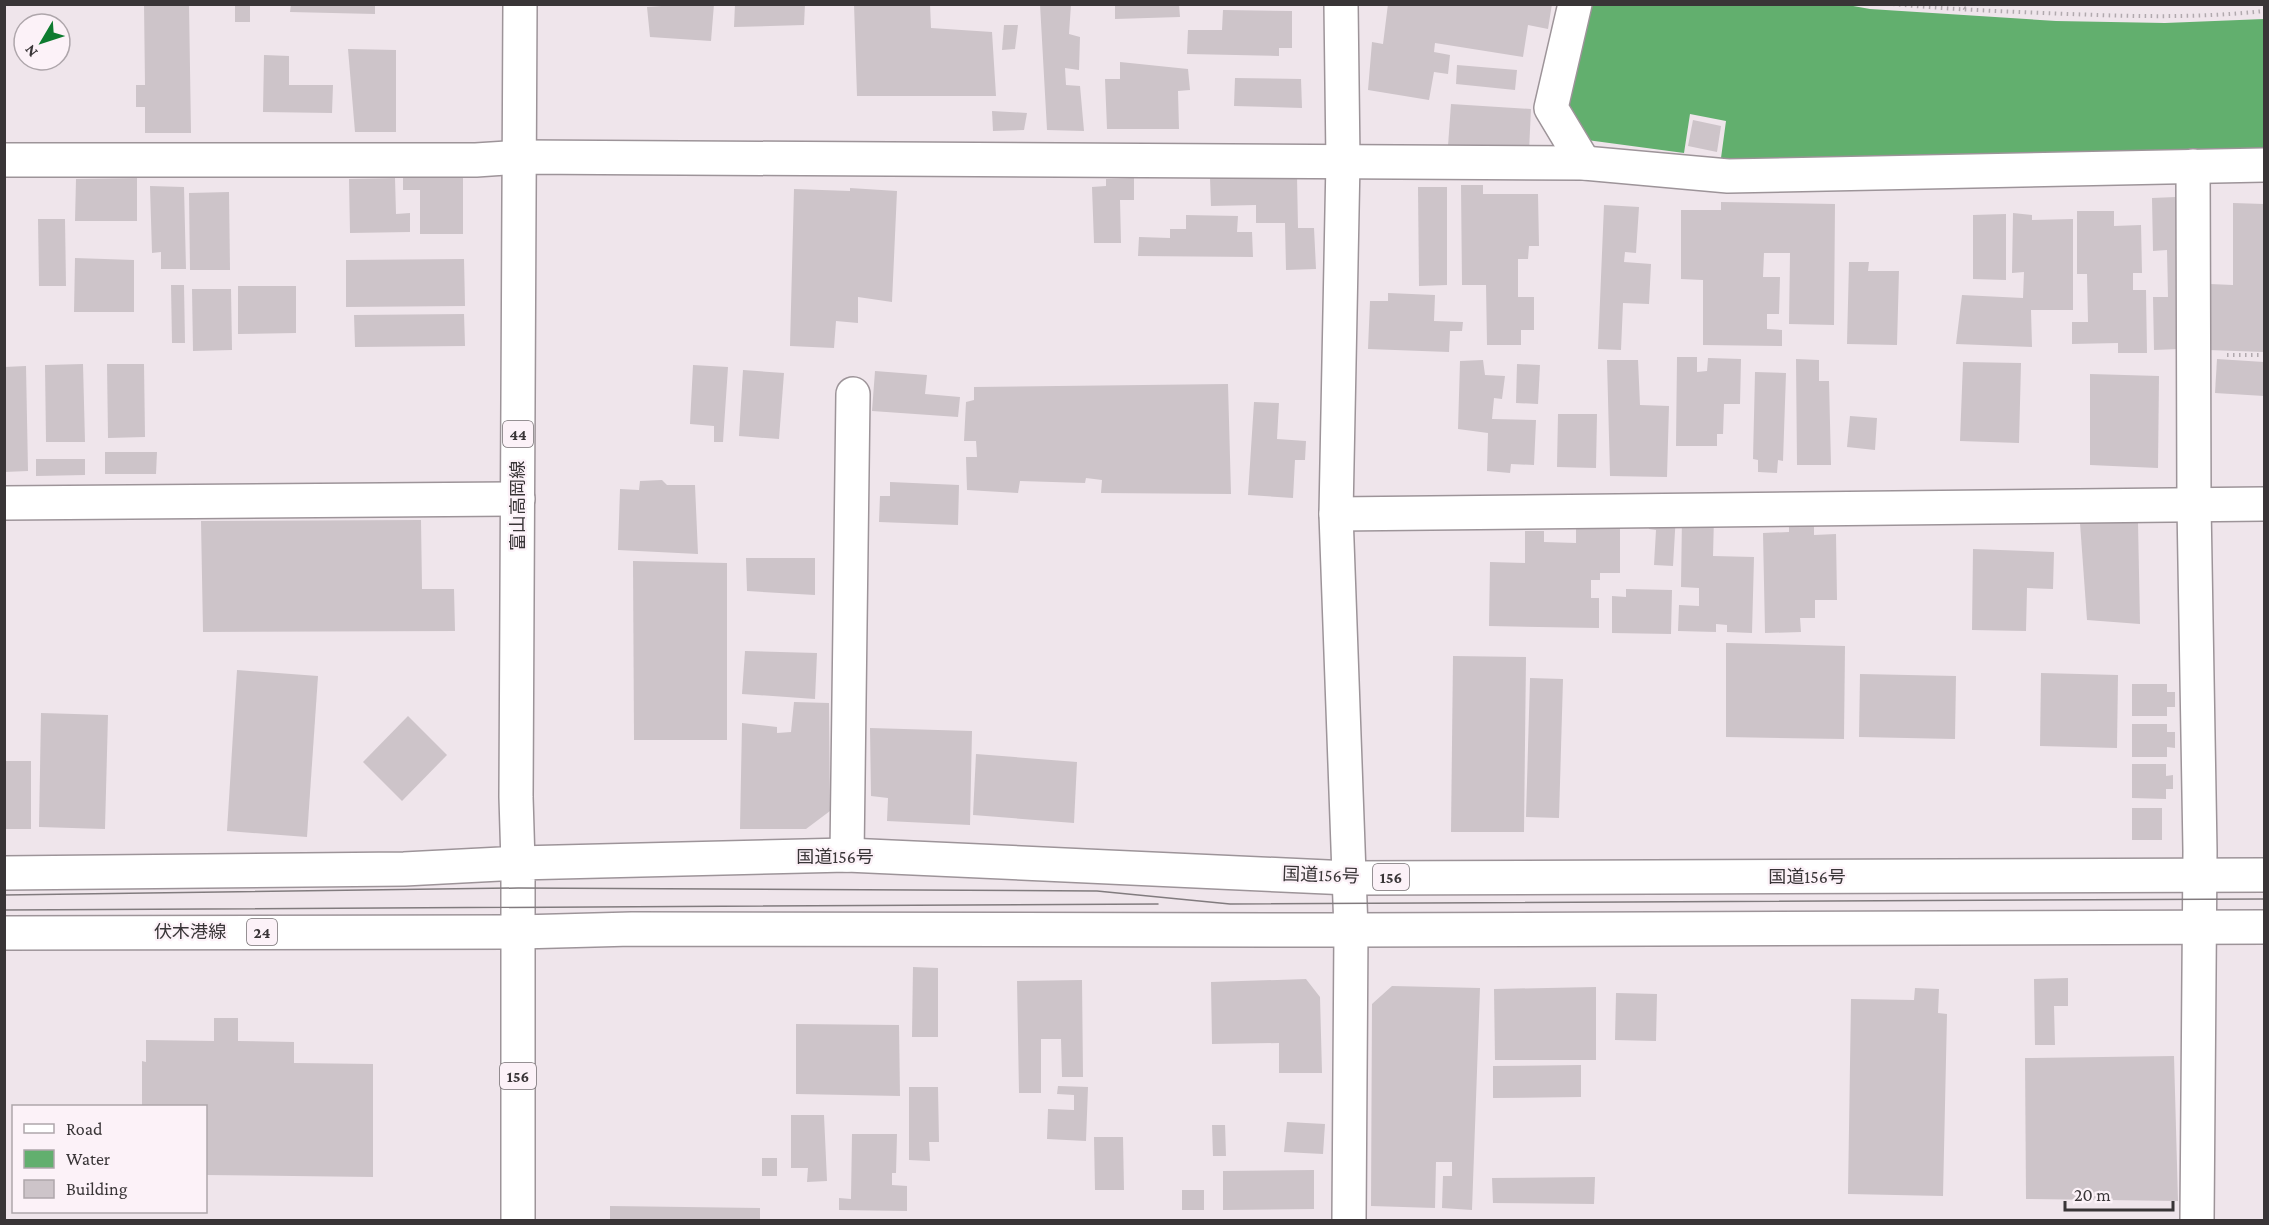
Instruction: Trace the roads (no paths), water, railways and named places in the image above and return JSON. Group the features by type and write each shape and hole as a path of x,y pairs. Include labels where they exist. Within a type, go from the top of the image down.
{"main road":[{"name":"富山高岡線","path":"518,864 520,4"},
{"path":"1341,4 1342,161 1336,514 1351,930 1349,1221"},
{"path":"1575,4 1551,108 1584,163"},
{"path":"4,160 476,160 520,157 1584,163 1728,176 2265,165"},
{"path":"2193,166 2194,505 2199,876 2197,1221"},
{"path":"847,855 853,394"},
{"path":"4,503 518,499"},
{"path":"1336,514 2265,504"},
{"name":"国道156号","path":"518,864 847,855 1349,878 2265,875"},
{"path":"4,873 404,869 518,864"},
{"name":"156","path":"518,864 518,1221"},
{"path":"519,932 632,929 1351,930 2265,927"},
{"name":"伏木港線","path":"4,933 519,932"}],"water":[{"path":"1842,4 1870,9 2056,21 2165,23 2264,19 2264,150 1810,160 1721,158 1726,121 1690,114 1684,153 1587,140 1564,100 1585,5"}],"tram line":[{"path":"4,895 518,888 1097,891 1230,904 2264,899"},
{"path":"4,910 1158,904"}]}
